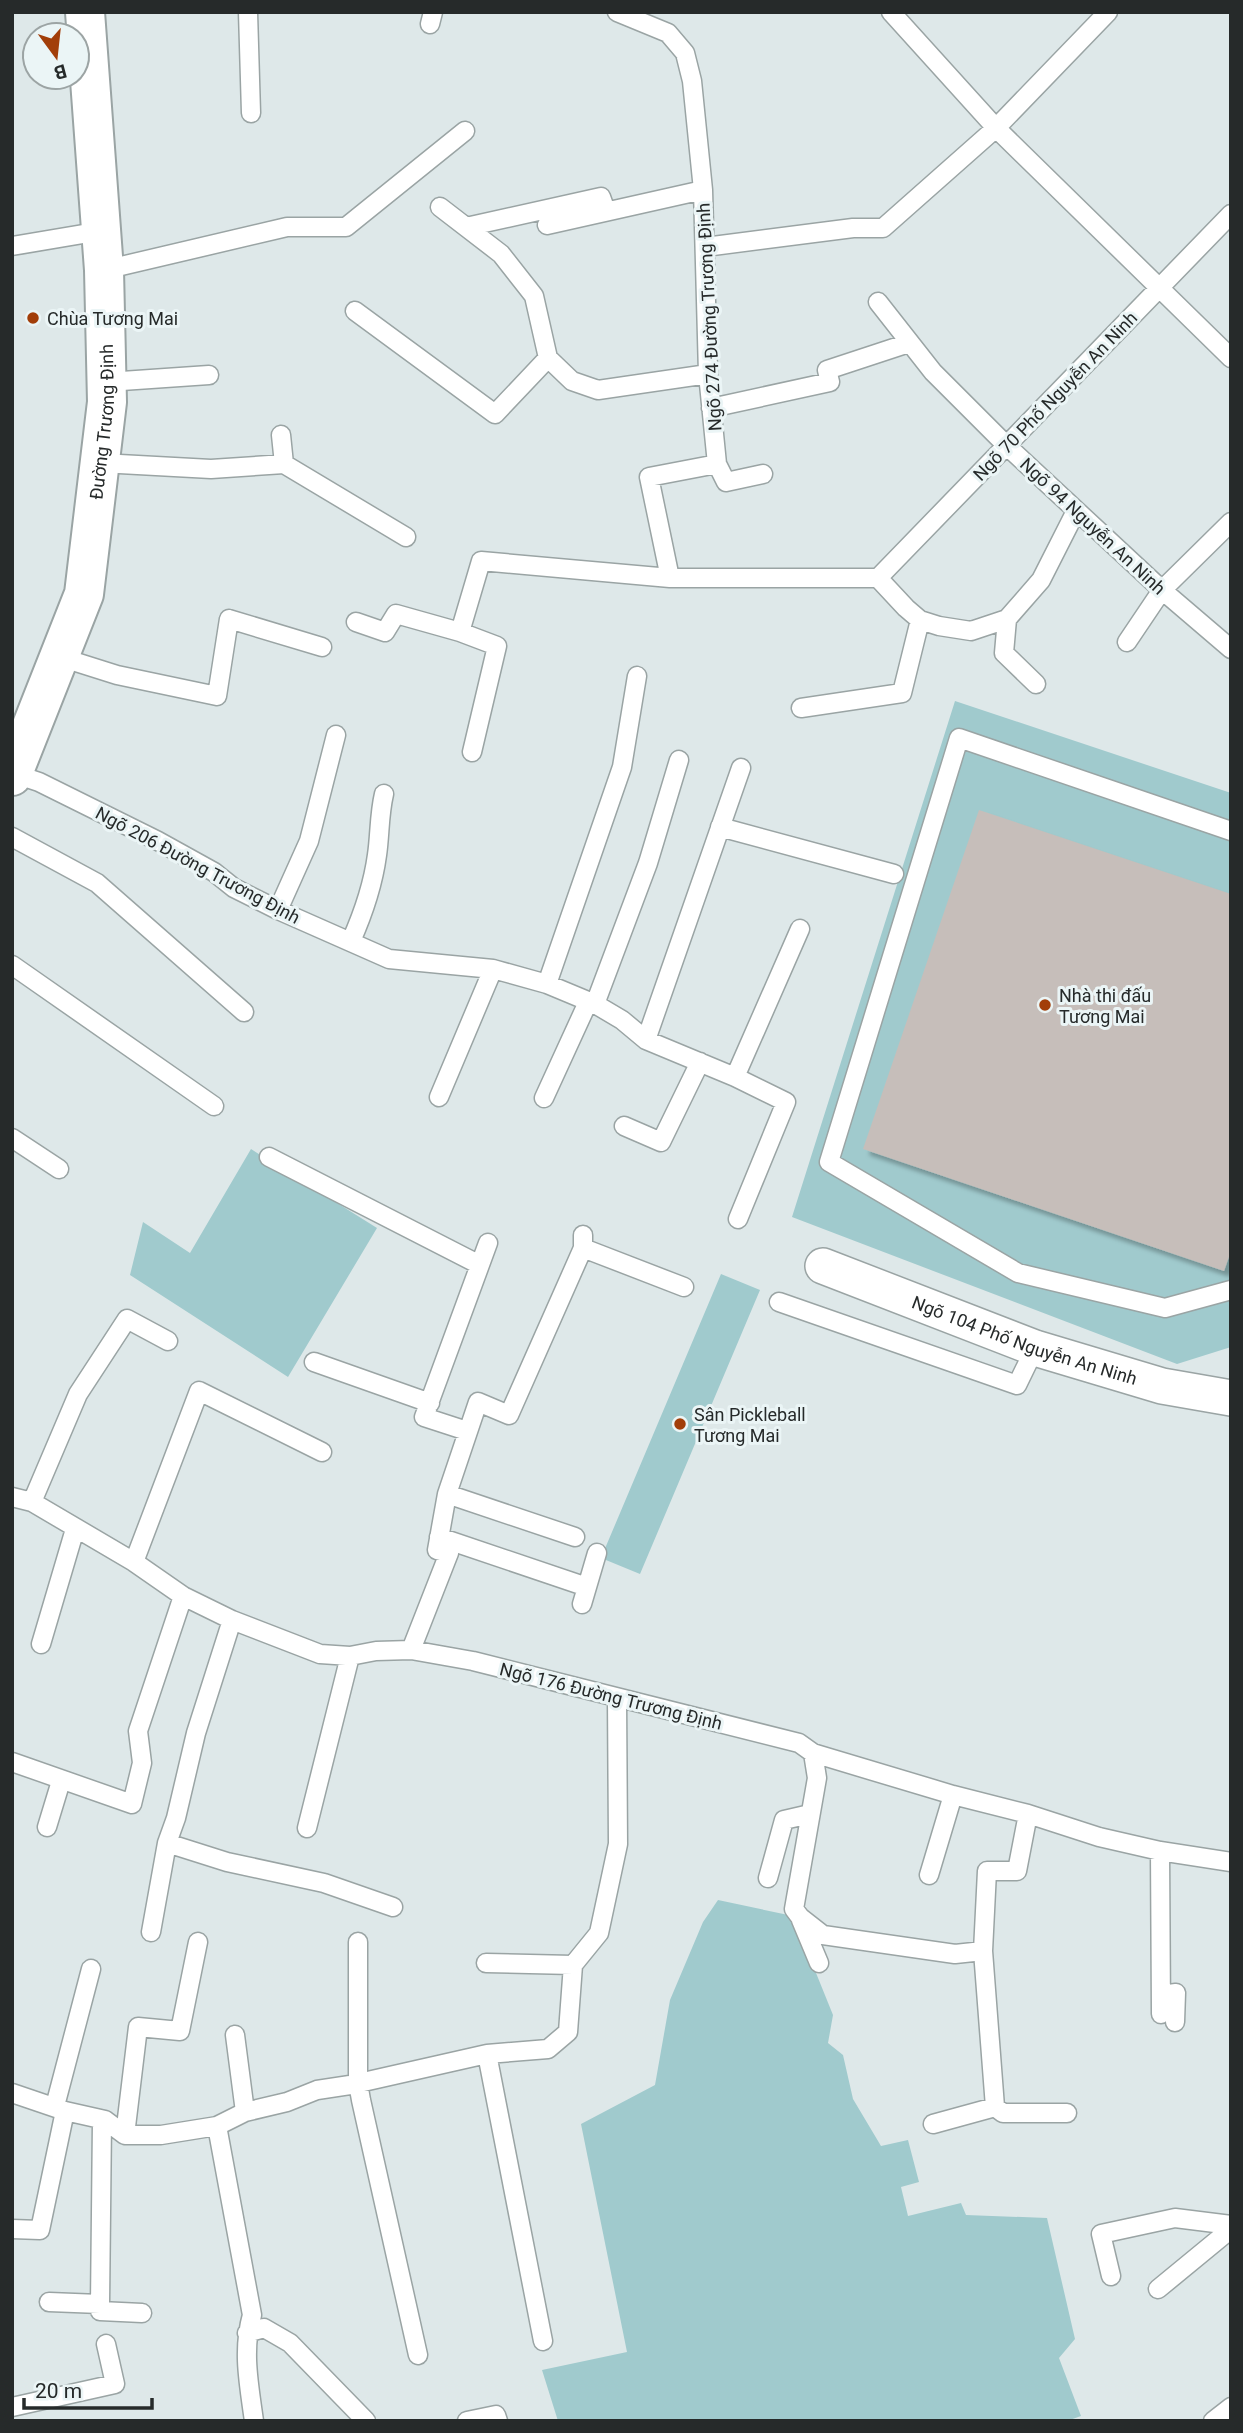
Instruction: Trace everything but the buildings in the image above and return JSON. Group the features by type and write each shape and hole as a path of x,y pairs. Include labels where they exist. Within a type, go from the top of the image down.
{"main road":[{"name":"Đường Trương Định","path":"13,774 84,594 101,463 107,382 104,270 85,12"}],"street":[{"name":"Ngõ 104 Phố Nguyễn An Ninh","path":"823,1266 1035,1348 1162,1386 1231,1398"}],"lane":[{"path":"248,12 251,113"},
{"name":"Ngõ 274 Đường Trương Định","path":"617,12 645,18 668,33 685,53 692,81 703,190 708,374 717,464"},
{"path":"891,12 996,128 1231,358"},
{"path":"705,247 853,228 883,228 996,128 1108,12"},
{"path":"104,270 287,227 346,227 465,131"},
{"path":"547,225 703,190"},
{"path":"466,227 601,197 606,211"},
{"path":"440,207 501,254 534,296 548,358 572,381 598,390 708,374"},
{"name":"Ngõ 70 Phố Nguyễn An Ninh","path":"878,578 1231,214"},
{"path":"12,246 101,231"},
{"name":"Ngõ 94 Nguyễn An Ninh","path":"878,302 933,372 1007,446 1161,590 1231,649"},
{"path":"355,311 495,414 548,358"},
{"path":"711,408 830,382 827,370 909,343"},
{"path":"107,382 209,375"},
{"path":"281,435 284,464"},
{"path":"101,463 211,469 284,464 406,537"},
{"path":"670,578 649,477 717,464 726,482 763,474"},
{"path":"460,632 481,561 670,578 878,578 920,620 971,631 1007,619 1041,579 1076,510"},
{"path":"1126,642 1161,590 1231,522"},
{"path":"356,622 385,632 396,614 460,632 497,646 472,752"},
{"path":"60,656 117,675 217,696 229,618 322,647"},
{"path":"1007,619 1004,653 1036,684"},
{"path":"801,708 902,693 920,620"},
{"path":"547,984 622,767 637,676"},
{"path":"278,910 309,841 335,735"},
{"path":"1231,831 958,738 829,1162 1018,1273 1165,1308 1231,1290"},
{"path":"544,1098 592,1003 648,863 679,760"},
{"path":"646,1040 741,768"},
{"name":"Ngõ 206 Đường Trương Định","path":"13,774 38,782 159,841 214,872 234,888 278,910 389,959 493,969 547,984 592,1003 622,1020 646,1040 735,1077 786,1102 738,1219"},
{"path":"351,941 363,912 377,856 379,816 384,794"},
{"path":"720,827 894,874"},
{"path":"12,837 97,883 244,1013"},
{"path":"735,1077 800,929"},
{"path":"12,965 214,1106"},
{"path":"439,1097 493,969"},
{"path":"624,1126 661,1142 700,1062"},
{"path":"12,1138 59,1168"},
{"path":"269,1157 480,1265"},
{"path":"411,1650 449,1553 437,1550 446,1494 478,1402 509,1415 583,1242 684,1287"},
{"path":"467,1431 424,1418 488,1243"},
{"path":"779,1302 1017,1385 1035,1348"},
{"path":"32,1502 78,1394 127,1320 168,1342"},
{"path":"314,1363 430,1403"},
{"path":"134,1562 199,1391 322,1452"},
{"path":"446,1494 575,1537"},
{"name":"Ngõ 176 Đường Trương Định","path":"12,1497 32,1502 134,1562 184,1596 232,1620 320,1654 350,1656 376,1651 411,1650 473,1661 799,1743 813,1753 1099,1837 1160,1851 1231,1862"},
{"path":"41,1644 75,1529"},
{"path":"439,1537 584,1596 597,1553"},
{"path":"12,1762 132,1804 142,1763 138,1731 184,1596"},
{"path":"151,1932 167,1843 176,1818 196,1733 232,1620"},
{"path":"307,1828 350,1656"},
{"path":"12,2093 106,2120 125,2135 161,2135 217,2126 245,2112 287,2102 317,2090 487,2054 548,2049 568,2032 573,1965 599,1933 618,1844 617,1698"},
{"path":"813,1753 817,1778 794,1909 800,1917 823,1935 955,1954 983,1951"},
{"path":"47,1827 61,1780"},
{"path":"929,1875 953,1795"},
{"path":"768,1878 784,1820 810,1814"},
{"path":"1028,1814 1017,1871 987,1871 983,1951 995,2107 1003,2113 1067,2113"},
{"path":"167,1843 227,1862 324,1883 393,1907"},
{"path":"1160,1851 1161,1995 1168,2018"},
{"path":"800,1917 818,1963"},
{"path":"125,2135 138,2027 180,2031 198,1942"},
{"path":"358,1942 358,2083 418,2355"},
{"path":"486,1963 573,1965"},
{"path":"12,2229 40,2230 60,2108 91,1969"},
{"path":"235,2035 245,2112"},
{"path":"487,2054 542,2341"},
{"path":"933,2124 995,2107"},
{"path":"102,2121 100,2311 142,2313"},
{"path":"217,2126 252,2315 247,2333 246,2368 254,2421"},
{"path":"1111,2276 1101,2234 1175,2218 1231,2227"},
{"path":"1158,2289 1231,2227"},
{"path":"49,2302 100,2304"},
{"path":"247,2333 264,2328 290,2343 366,2421"},
{"path":"12,2407 115,2384 106,2344"},
{"path":"1213,2421 1231,2407"},
{"path":"467,2421 496,2414 498,2421"}],"shaded area":[{"name":"Nhà thi đấu Tương Mai","path":"955,701 1231,793 1231,1347 1177,1364 792,1217"},
{"path":"251,1149 377,1228 288,1377 130,1275 143,1222 190,1253"},
{"name":"Sân Pickleball Tương Mai","path":"721,1274 760,1290 640,1574 601,1558"},
{"path":"718,1900 793,1916 833,2015 828,2043 843,2055 853,2099 881,2146 908,2140 919,2182 901,2187 908,2216 961,2203 966,2215 1047,2218 1075,2339 1059,2358 1081,2416 1067,2421 558,2421 542,2370 627,2352 581,2124 655,2085 670,2000 703,1922"}],"place":[{"name":"Chùa Tương Mai","path":"33,318"},
{"name":"Nhà thi đấu Tương Mai","path":"1045,1005"},
{"name":"Sân Pickleball Tương Mai","path":"680,1424"}]}
